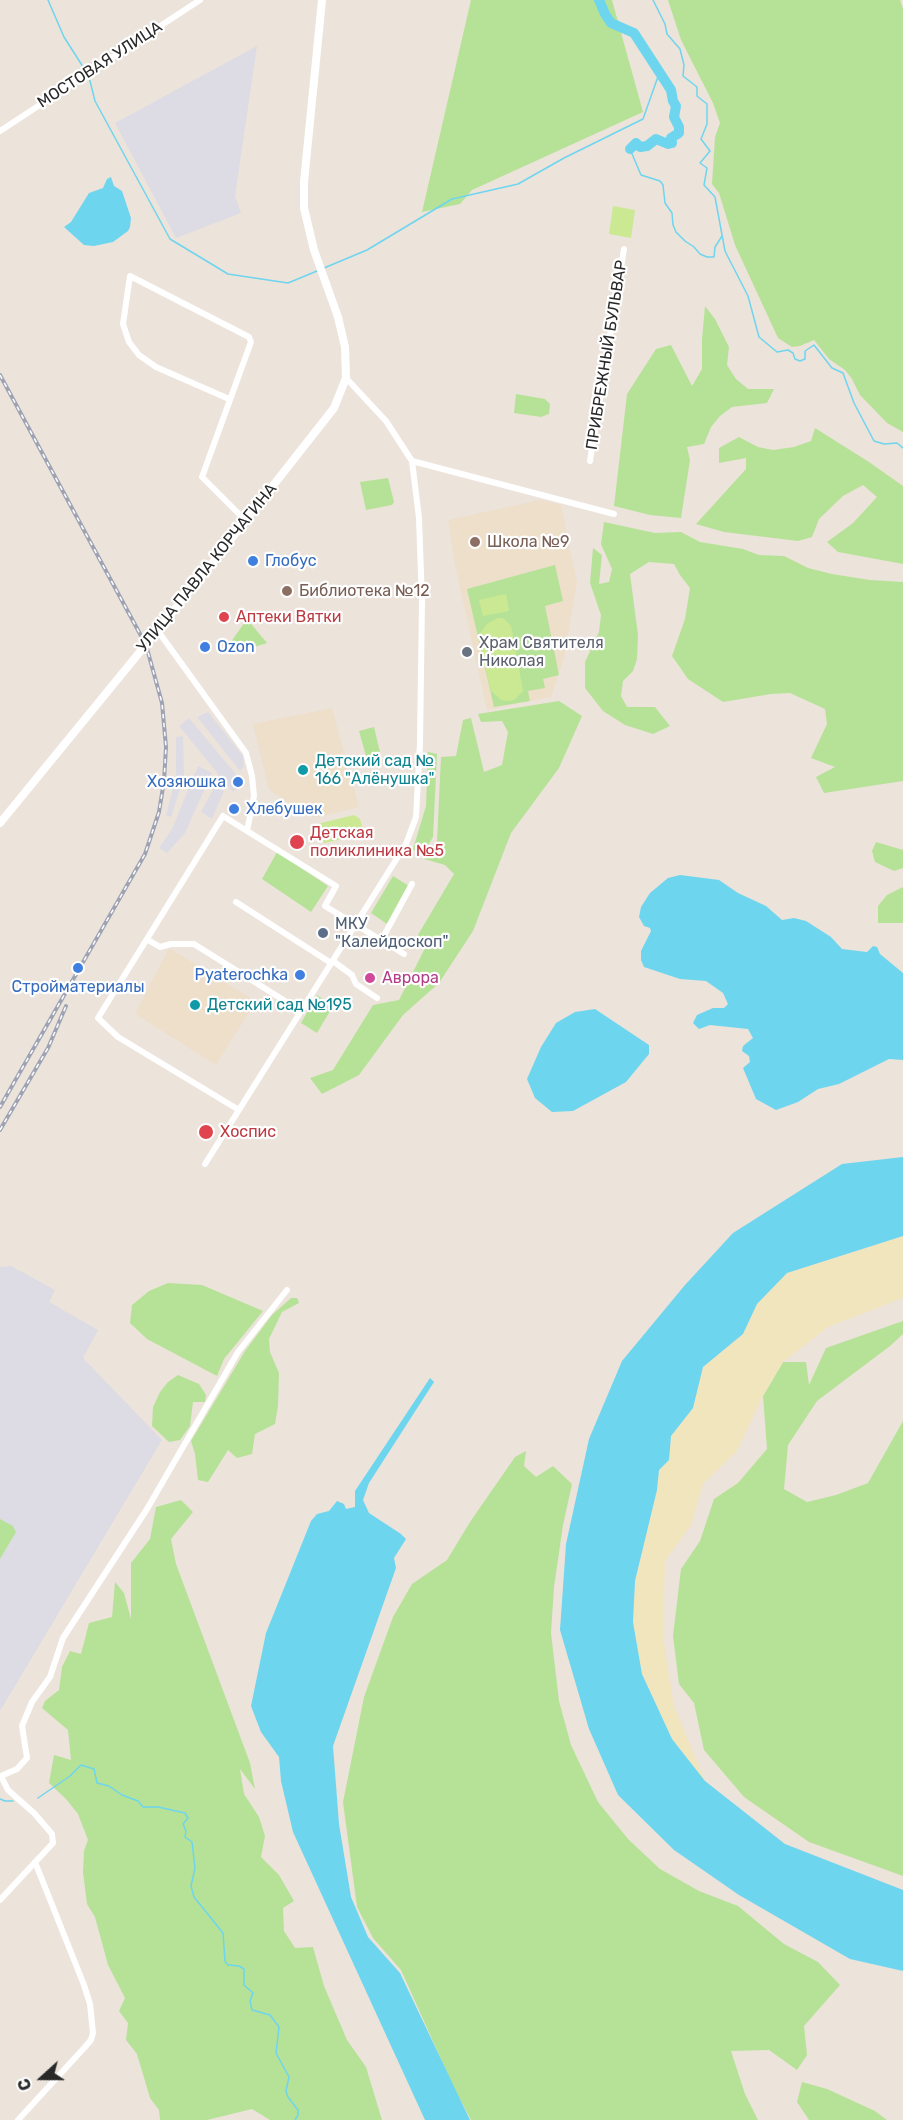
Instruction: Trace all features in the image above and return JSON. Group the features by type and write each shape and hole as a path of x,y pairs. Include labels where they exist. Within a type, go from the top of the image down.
{"main road":[{"name":"УЛИЦА ПАВЛА КОРЧАГИНА","path":"0,823 158,631 334,408 346,378 345,347 338,316 314,250 304,208 303,182 322,0"}],"street":[{"name":"МОСТОВАЯ УЛИЦА","path":"0,131 200,0"},
{"name":"ПРИБРЕЖНЫЙ БУЛЬВАР","path":"590,461 624,249"},
{"path":"230,399 156,367 139,355 129,342 123,324 130,276 249,337 251,342 202,477 246,521"},
{"path":"205,1164 406,844 416,817 420,743 422,602 419,518 412,461 386,421 346,378"},
{"path":"412,461 614,514"},
{"path":"158,631 246,753 254,796 247,831"},
{"path":"239,1110 98,1018 223,816 336,886 325,906 404,954"},
{"path":"381,941 412,884"},
{"path":"236,902 352,975 356,984 377,998"},
{"path":"148,940 160,947 171,944 195,944 301,1011"},
{"path":"0,1900 50,1849 53,1843 52,1834 8,1790 1,1776 17,1769 27,1758 22,1726 32,1702 50,1677 63,1638 147,1509 238,1352 287,1290"},
{"path":"18,2120 91,2040 93,2019 84,1984 35,1862"}],"shaded area":[{"path":"257,46 235,196 241,213 176,238 115,123"},
{"path":"540,500 561,505 577,582 564,658 551,697 487,710 455,565 448,520"},
{"path":"332,708 359,807 314,818 269,790 253,724"},
{"path":"208,712 243,756 244,766 240,771 197,717"},
{"path":"189,718 244,784 233,792 179,726"},
{"path":"183,736 184,776 171,817 166,815 176,777 176,737"},
{"path":"198,766 212,773 185,833 167,853 159,848 172,829"},
{"path":"216,784 224,791 212,819 201,812"},
{"path":"169,948 249,997 254,1004 216,1065 135,1014"},
{"path":"11,1266 55,1290 49,1302 98,1330 83,1358 162,1440 0,1711 0,1267"}],"green space":[{"path":"471,0 612,0 643,112 472,190 460,204 422,212"},
{"path":"668,0 900,0 903,9 903,432 887,423 860,395 845,370 829,359 814,340 792,347 778,338 735,245 719,193 712,184 715,137 720,123 713,103 681,40"},
{"path":"613,206 635,210 631,238 609,234"},
{"path":"705,306 715,319 729,347 727,365 736,379 748,389 774,389 767,403 732,407 711,427 704,444 687,447 690,460 681,518 650,515 614,506 627,394 656,349 671,345 692,386 702,369"},
{"path":"516,394 545,399 550,404 549,414 541,417 514,413"},
{"path":"815,428 903,486 903,564 838,552 827,542 853,523 877,497 863,485 843,496 819,519 812,537 798,541 724,532 696,524 746,469 746,458 719,463 719,448 739,437 758,447 773,450 794,447 811,441"},
{"path":"388,478 394,502 392,505 366,510 360,482"},
{"path":"604,522 655,533 681,532 700,542 743,549 759,555 784,556 808,568 832,574 903,582 903,781 824,793 816,777 835,767 811,758 827,724 825,709 790,693 723,702 688,679 672,656 685,619 690,588 674,564 649,562 630,574 638,635 637,659 633,671 623,681 621,696 627,707 655,707 670,726 653,734 625,725 603,711 585,688 585,662 599,632 601,615 590,583 593,548 602,555 599,584 609,582 612,569 601,544"},
{"path":"555,565 563,601 545,606 559,675 543,679 545,688 528,691 530,701 494,707 467,589"},
{"path":"506,594 509,611 483,616 479,600"},
{"path":"503,618 511,626 523,691 514,700 501,700 491,691 478,636 487,624"},
{"path":"247,619 267,643 232,654 226,649"},
{"path":"559,701 582,716 559,768 511,833 473,931 439,983 403,1015 359,1075 322,1094 310,1078 333,1070 373,1005 399,1000 425,948 415,940 454,874 445,865 424,859 437,841 441,757 456,756 463,720 471,718 484,772 502,765 508,732 502,721 481,722 478,714"},
{"path":"374,727 380,752 366,756 359,731"},
{"path":"428,752 437,754 433,837 421,857 413,849 426,806"},
{"path":"354,815 360,819 364,832 362,835 324,843 318,829 321,823"},
{"path":"876,842 903,850 903,868 894,871 875,862 872,851"},
{"path":"277,852 328,886 311,912 262,879"},
{"path":"393,876 409,886 387,924 371,913"},
{"path":"903,887 903,923 878,923 878,906 887,895"},
{"path":"317,995 333,1006 317,1033 301,1023"},
{"path":"168,1283 202,1285 263,1311 224,1359 217,1376 147,1339 130,1323 132,1305 149,1291"},
{"path":"291,1298 297,1298 299,1303 282,1312 269,1339 270,1352 279,1373 275,1424 255,1434 252,1454 237,1458 228,1450 208,1482 198,1480 191,1441 245,1351 272,1315"},
{"path":"903,1321 903,1334 817,1401 788,1445 784,1489 807,1502 836,1495 868,1483 903,1421 903,1876 809,1842 744,1797 704,1750 694,1703 679,1684 673,1636 681,1569 700,1541 714,1499 738,1483 767,1449 763,1396 783,1362 806,1362 809,1385 826,1348"},
{"path":"178,1375 199,1384 206,1395 205,1402 193,1402 190,1426 180,1440 169,1442 152,1426 153,1407 160,1392"},
{"path":"526,1451 524,1466 536,1477 553,1466 572,1484 563,1525 554,1587 551,1633 559,1701 571,1745 598,1802 628,1839 660,1869 699,1891 738,1906 784,1944 818,1962 840,1985 804,2026 807,2055 797,2070 769,2050 731,2051 745,2094 758,2120 471,2120 453,2086 401,1970 373,1938 357,1907 343,1802 364,1697 393,1617 412,1584 447,1560 515,1457"},
{"path":"181,1500 193,1512 171,1539 176,1564 250,1763 255,1789 240,1769 244,1794 259,1817 265,1836 261,1857 279,1875 294,1901 283,1908 284,1931 295,1948 313,1947 324,1986 347,2040 366,2067 382,2120 270,2120 252,2109 207,2120 160,2120 159,2110 150,2098 137,2054 126,2040 128,2023 119,2011 125,1998 108,1965 95,1917 87,1904 83,1872 84,1851 88,1840 78,1814 49,1783 54,1755 71,1760 68,1730 42,1708 45,1701 59,1690 62,1667 70,1651 81,1654 89,1623 112,1617 115,1582 124,1593 131,1619 131,1563 150,1539 156,1507"},
{"path":"0,1519 13,1526 16,1532 0,1559"},
{"path":"802,2082 827,2089 875,2111 887,2120 809,2120 797,2102"}],"sand":[{"path":"903,1236 903,1298 828,1327 783,1362 763,1396 737,1451 703,1484 691,1525 665,1561 663,1637 674,1706 705,1781 672,1739 642,1674 633,1622 635,1581 657,1490 659,1470 669,1460 671,1436 693,1408 703,1367 743,1334 757,1304 787,1273"}],"water":[{"path":"111,177 114,186 122,191 131,218 130,227 113,242 94,246 84,245 64,227 71,222 89,193 103,188 107,179"},
{"path":"680,875 719,880 738,893 766,906 782,920 794,918 806,921 831,937 842,949 867,952 873,946 877,947 880,954 903,973 903,1060 889,1059 839,1084 818,1089 798,1102 776,1110 756,1099 743,1068 750,1062 749,1056 742,1051 743,1046 753,1038 748,1029 710,1025 699,1029 693,1023 697,1015 713,1008 724,1008 728,1004 723,993 706,981 680,979 644,967 641,960 641,951 651,931 650,928 644,926 639,917 641,907 650,893 668,878"},
{"path":"595,1009 649,1045 649,1054 626,1082 573,1111 552,1112 535,1098 527,1079 541,1047 556,1023 575,1012"},
{"path":"903,1157 903,1236 787,1273 757,1304 743,1334 703,1367 693,1408 671,1436 669,1460 659,1470 657,1490 635,1581 633,1622 642,1674 672,1739 705,1781 785,1844 903,1890 903,1971 850,1959 739,1895 674,1850 618,1795 589,1729 560,1630 566,1544 589,1439 622,1361 685,1285 733,1233 842,1164"},
{"path":"430,1378 434,1382 369,1483 363,1500 369,1513 406,1539 394,1558 396,1568 333,1746 339,1824 351,1897 368,1937 400,1973 470,2120 425,2120 293,1832 281,1781 279,1757 261,1732 251,1706 266,1633 311,1521 317,1514 329,1511 337,1501 344,1504 346,1509 355,1507 355,1491"}],"waterway":[{"path":"48,0 64,37 85,70"},
{"path":"599,0 611,23 634,33 671,90 676,106 674,117 679,133 671,138 672,143 668,144 656,139 647,146 640,147 636,143 630,149"},
{"path":"653,0 665,24 667,34 680,49 684,65 683,76 697,87 697,96 707,104 707,124 701,139 710,151 700,163 707,168 704,185 715,197 725,251 748,296 759,337 777,352 788,350 793,353 795,359 800,361 805,359 805,351 814,345 832,368 843,373 854,403 874,441 884,444 897,443 903,448"},
{"path":"324,268 367,250 452,199 518,184 564,158 643,119 660,71"},
{"path":"89,77 95,101 170,239 228,274 288,283 317,271"},
{"path":"630,149 641,175 660,181 663,185 665,203 672,213 673,225 685,241 700,254 714,257 715,247 722,236"},
{"path":"38,1798 70,1776 81,1765 94,1769 97,1783 109,1786 122,1795 138,1801 143,1807 158,1807 185,1813 188,1818 183,1824 186,1831 185,1837 192,1842 195,1868 191,1886 194,1897 223,1933 225,1961 228,1965 244,1969 244,1985 253,1993 250,2001 252,2010 270,2015 279,2027 276,2053 289,2077 286,2091 298,2110 295,2120"},
{"path":"0,1799 13,1801"}],"railway":[{"path":"0,375 146,645 162,703 166,747 159,812 145,854 0,1107"},
{"path":"0,1130 48,1048 66,1006"}],"place":[{"name":"Школа №9","path":"475,542"},
{"name":"Глобус","path":"253,561"},
{"name":"Библиотека №12","path":"287,591"},
{"name":"Аптеки Вятки","path":"224,617"},
{"name":"Ozon","path":"205,647"},
{"name":"Храм Святителя Николая","path":"467,652"},
{"name":"Детский сад № 166 \"Алёнушка\"","path":"303,770"},
{"name":"Хозяюшка","path":"238,782"},
{"name":"Хлебушек","path":"234,809"},
{"name":"Детская поликлиника №5","path":"297,842"},
{"name":"МКУ \"Калейдоскоп\"","path":"323,933"},
{"name":"Стройматериалы","path":"78,968"},
{"name":"Pyaterochka","path":"300,975"},
{"name":"Аврора","path":"370,978"},
{"name":"Детский сад №195","path":"195,1005"},
{"name":"Хоспис","path":"206,1132"}]}
